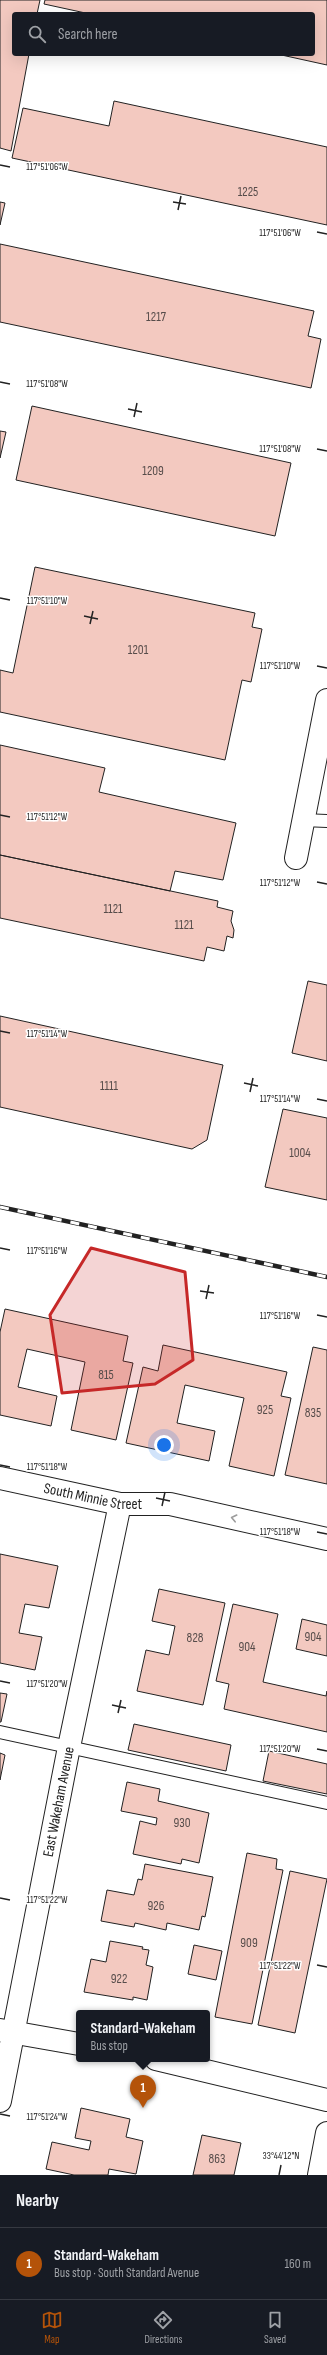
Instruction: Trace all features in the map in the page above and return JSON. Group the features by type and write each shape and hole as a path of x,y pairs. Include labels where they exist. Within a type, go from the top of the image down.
{"street":[{"path":"296,858 327,700"},
{"name":"South Minnie Street","path":"0,1478 120,1504 170,1504 327,1539"},
{"name":"East Wakeham Avenue","path":"0,2101 7,2032 70,1747 120,1504"},
{"path":"7,2032 76,2044"},
{"path":"169,2062 327,2100"},
{"path":"318,2175 327,2133"}],"lane":[{"path":"303,820 327,821"},
{"path":"0,1732 327,1803"}],"highlighted area":[{"path":"91,1248 185,1272 193,1360 155,1384 62,1393 50,1315"}],"building":[{"path":"0,0 40,0 37,12 12,12 12,56 29,56 11,151 0,148"},
{"path":"45,0 327,0 327,65 286,56 315,56 315,12 81,12 44,4"},
{"path":"114,101 327,147 327,225 12,158 23,108 109,126"},
{"path":"0,202 5,203 0,225"},
{"path":"0,244 314,311 308,336 321,339 311,388 0,322"},
{"path":"32,406 291,463 275,536 16,480"},
{"path":"0,431 6,432 0,458"},
{"path":"35,567 255,613 252,627 262,629 251,682 242,680 225,760 0,712 0,670 13,673"},
{"path":"0,745 105,768 99,792 236,823 223,880 175,871 170,891 0,855"},
{"path":"0,855 218,901 217,907 233,911 231,921 234,930 233,938 227,936 224,951 207,947 204,961 0,918"},
{"path":"308,981 327,985 327,1061 292,1053"},
{"path":"0,1016 223,1065 207,1140 192,1149 0,1107"},
{"path":"283,1109 327,1118 327,1200 265,1187"},
{"path":"5,1309 128,1336 123,1361 133,1363 116,1440 71,1430 85,1362 27,1349 18,1387 57,1396 51,1426 0,1415 0,1332"},
{"path":"163,1345 287,1372 281,1396 291,1398 274,1476 229,1466 244,1398 185,1385 177,1423 215,1431 209,1461 126,1443 143,1367 158,1371"},
{"path":"313,1347 327,1350 327,1484 285,1475"},
{"path":"0,1554 58,1566 49,1608 25,1604 19,1633 42,1637 35,1670 0,1663"},
{"path":"159,1589 225,1603 203,1705 137,1691 146,1650 169,1655 175,1626 152,1621"},
{"path":"233,1604 278,1614 263,1682 326,1696 327,1691 327,1732 224,1709 229,1684 216,1681"},
{"path":"302,1619 327,1625 327,1656 296,1649"},
{"path":"0,1693 7,1694 1,1722 0,1722"},
{"path":"134,1724 231,1745 226,1771 128,1750"},
{"path":"269,1751 327,1764 327,1794 263,1781"},
{"path":"0,1753 5,1755 0,1780"},
{"path":"127,1782 160,1789 158,1801 209,1813 199,1863 182,1859 181,1864 133,1854 140,1821 156,1825 157,1818 121,1811"},
{"path":"247,1853 277,1859 276,1869 283,1870 252,2024 215,2017"},
{"path":"145,1864 213,1877 205,1917 202,1916 199,1930 167,1923 166,1930 135,1923 134,1927 101,1921 107,1890 134,1895 138,1879 142,1880"},
{"path":"290,1871 327,1879 295,2033 258,2025"},
{"path":"110,1941 143,1947 142,1949 149,1950 146,1965 153,1967 147,2000 133,1997 133,2000 84,1992 91,1959 106,1962"},
{"path":"194,1945 222,1951 216,1980 188,1974"},
{"path":"81,2108 130,2119 126,2137 143,2141 136,2174 109,2169 108,2175 74,2175 46,2169 52,2142 89,2150 91,2141 75,2138"},
{"path":"202,2135 241,2143 234,2175 193,2175"}],"railway":[{"path":"0,1207 327,1277"}],"place":[{"name":"Standard-Wakeham","path":"143,2108"}]}
